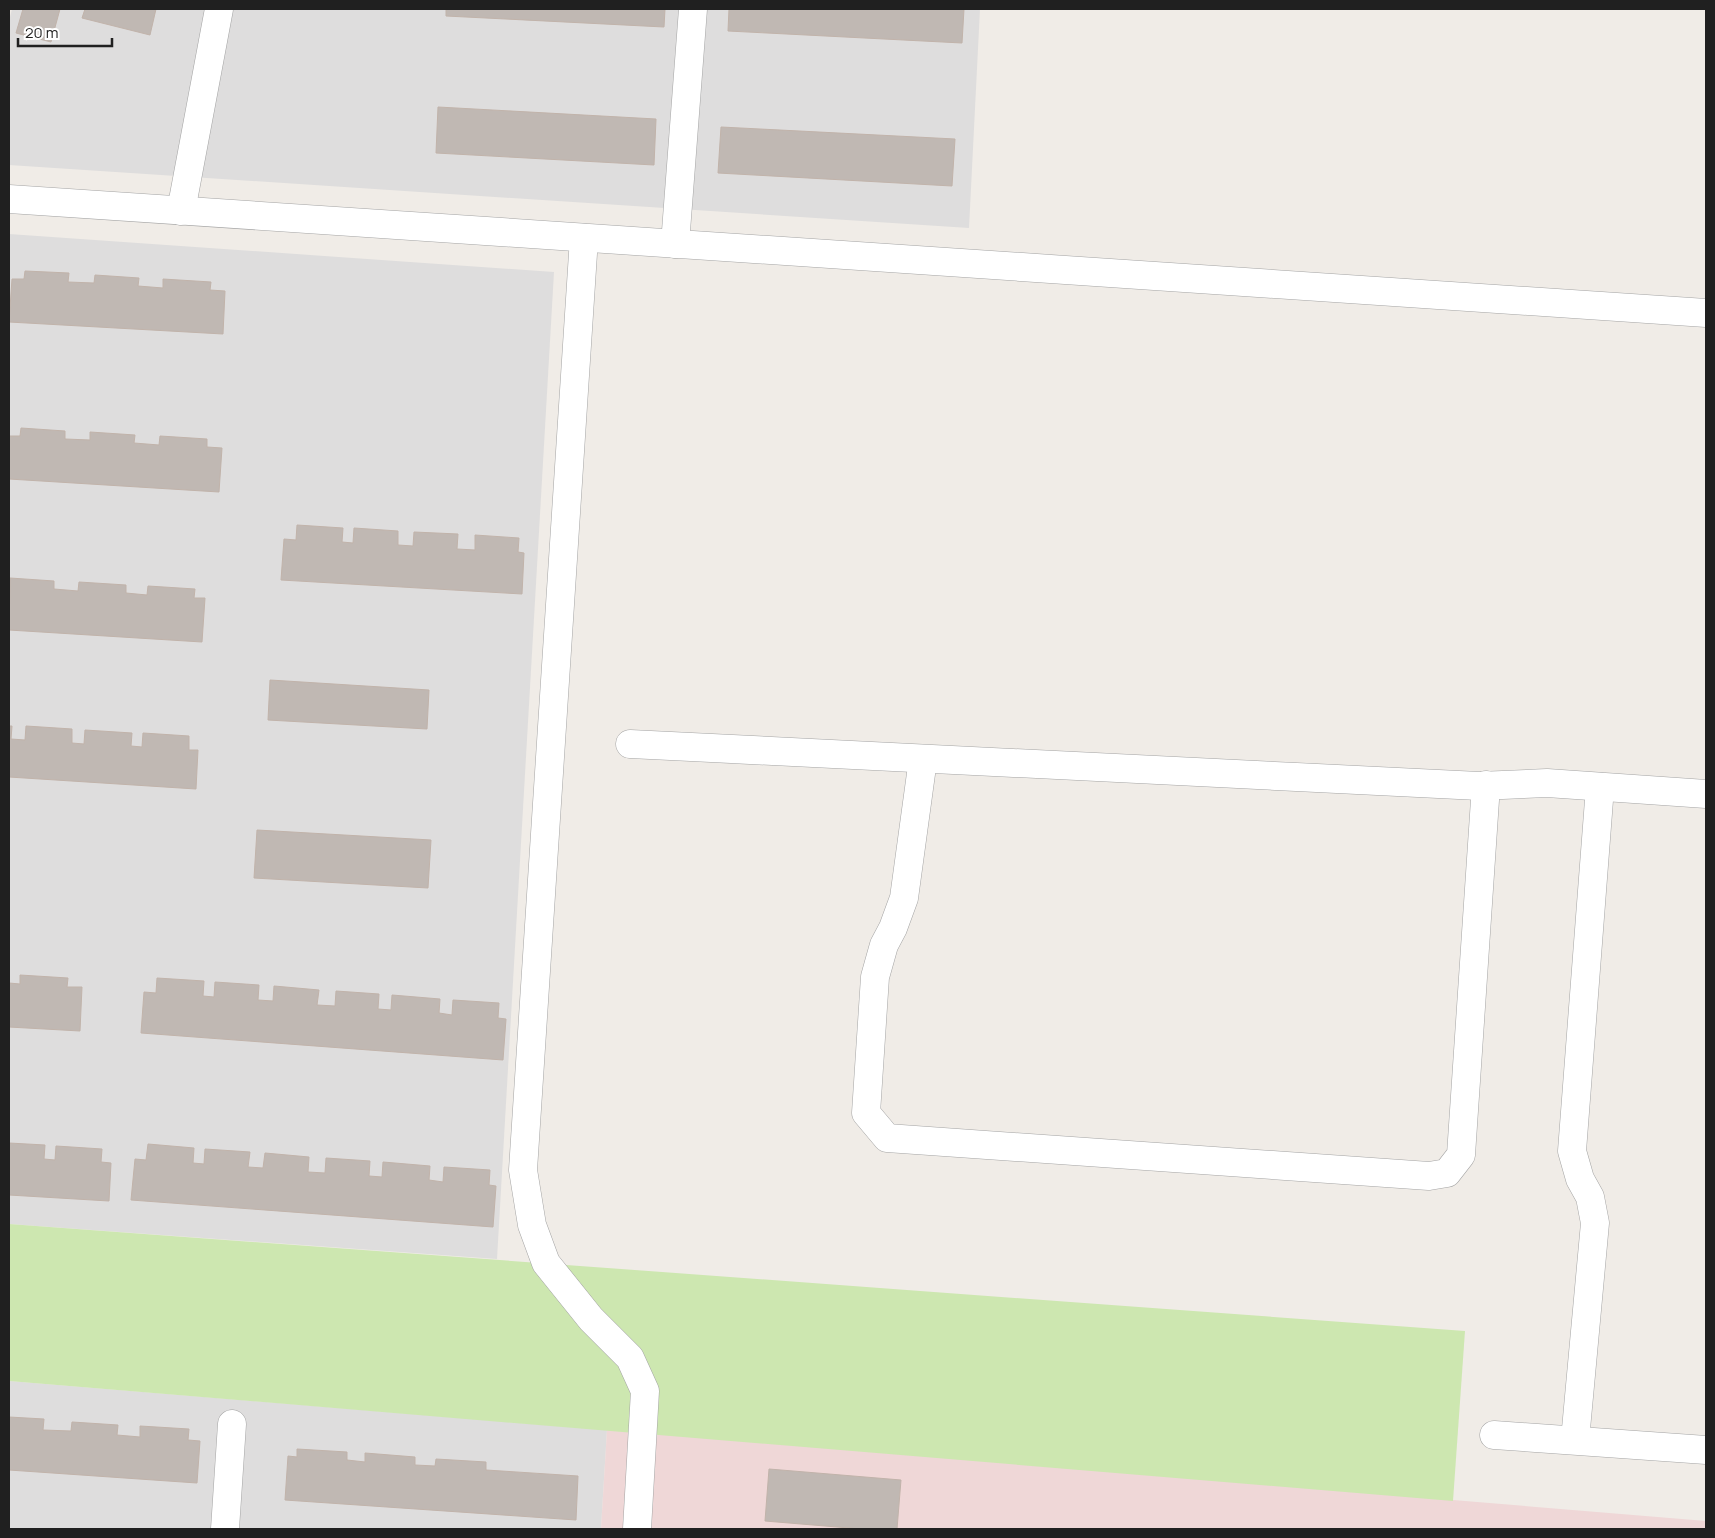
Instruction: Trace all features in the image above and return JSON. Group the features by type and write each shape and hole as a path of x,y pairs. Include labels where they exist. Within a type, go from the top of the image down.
{"street":[{"path":"181,211 219,9"},
{"path":"675,244 693,9"},
{"path":"9,199 1706,313"},
{"path":"584,238 523,1170 532,1225 546,1263 591,1319 630,1358 645,1391 637,1529"},
{"path":"630,744 1486,785 1547,783 1706,794"},
{"path":"922,759 904,898 893,928 884,945 876,977 866,1113 886,1138 1429,1176 1446,1173 1461,1155 1486,785"},
{"path":"1575,1440 1596,1223 1590,1197 1580,1179 1572,1151 1600,787"},
{"path":"224,1529 232,1424"},
{"path":"1494,1435 1706,1450"}],"shaded area":[{"path":"12,9 980,9 969,228 9,165 9,21"},
{"path":"9,234 554,272 497,1259 9,1224"},
{"path":"9,1381 607,1430 601,1529 9,1529"},
{"path":"607,1430 1706,1521 1706,1529 601,1529"}],"green space":[{"path":"9,1224 1465,1331 1453,1501 9,1381"}],"building":[{"path":"23,9 60,9 51,42 16,33"},
{"path":"85,9 156,9 150,35 82,18"},
{"path":"446,9 665,9 664,27 446,16"},
{"path":"729,9 964,9 962,43 728,31"},
{"path":"438,107 656,119 654,165 436,153"},
{"path":"721,127 955,139 952,186 718,173"},
{"path":"25,271 69,273 68,282 94,283 95,275 139,278 138,286 163,288 163,279 211,282 210,290 225,291 223,334 9,322 12,279 24,279"},
{"path":"21,428 65,431 65,439 90,440 90,432 135,435 134,443 159,445 160,436 207,439 207,447 222,448 219,492 9,479 9,436 20,436"},
{"path":"297,525 343,528 342,542 353,543 354,528 398,531 398,545 413,546 414,532 458,534 457,549 475,550 475,535 519,538 518,552 524,553 522,594 281,580 284,539 296,540"},
{"path":"10,578 54,581 54,589 78,591 79,582 126,585 126,593 147,595 148,586 195,589 194,598 205,598 202,642 9,630"},
{"path":"270,680 429,690 427,729 268,720"},
{"path":"9,726 12,726 11,739 25,740 26,726 72,729 72,743 84,744 85,730 132,733 131,746 142,747 143,733 189,736 189,750 198,750 196,789 9,777"},
{"path":"257,830 431,840 428,888 254,878"},
{"path":"20,975 68,978 67,987 82,987 80,1031 9,1027 9,983 20,984"},
{"path":"157,978 204,981 203,996 214,997 215,982 259,985 258,1000 273,1001 274,986 319,990 317,1005 335,1006 336,991 379,994 378,1009 391,1010 392,995 440,999 439,1013 452,1015 453,1000 499,1003 498,1018 506,1019 503,1060 141,1033 144,992 156,993"},
{"path":"9,1143 45,1145 44,1159 55,1160 56,1146 102,1149 101,1162 111,1163 109,1201 9,1195"},
{"path":"148,1144 194,1148 193,1163 204,1164 205,1149 250,1152 248,1167 263,1168 265,1153 309,1157 308,1172 325,1173 326,1158 370,1161 369,1176 382,1177 383,1162 430,1166 429,1180 443,1182 444,1167 490,1170 489,1185 496,1186 493,1227 131,1200 135,1159 146,1160"},
{"path":"9,1417 44,1419 43,1430 71,1431 72,1422 118,1425 117,1435 140,1437 140,1426 189,1429 188,1440 200,1441 197,1483 9,1470"},
{"path":"297,1449 347,1452 347,1460 365,1462 365,1453 415,1457 415,1465 435,1466 436,1459 486,1462 486,1470 578,1476 576,1520 285,1500 288,1456 297,1457"},
{"path":"769,1469 901,1480 897,1529 861,1529 765,1521"}]}
